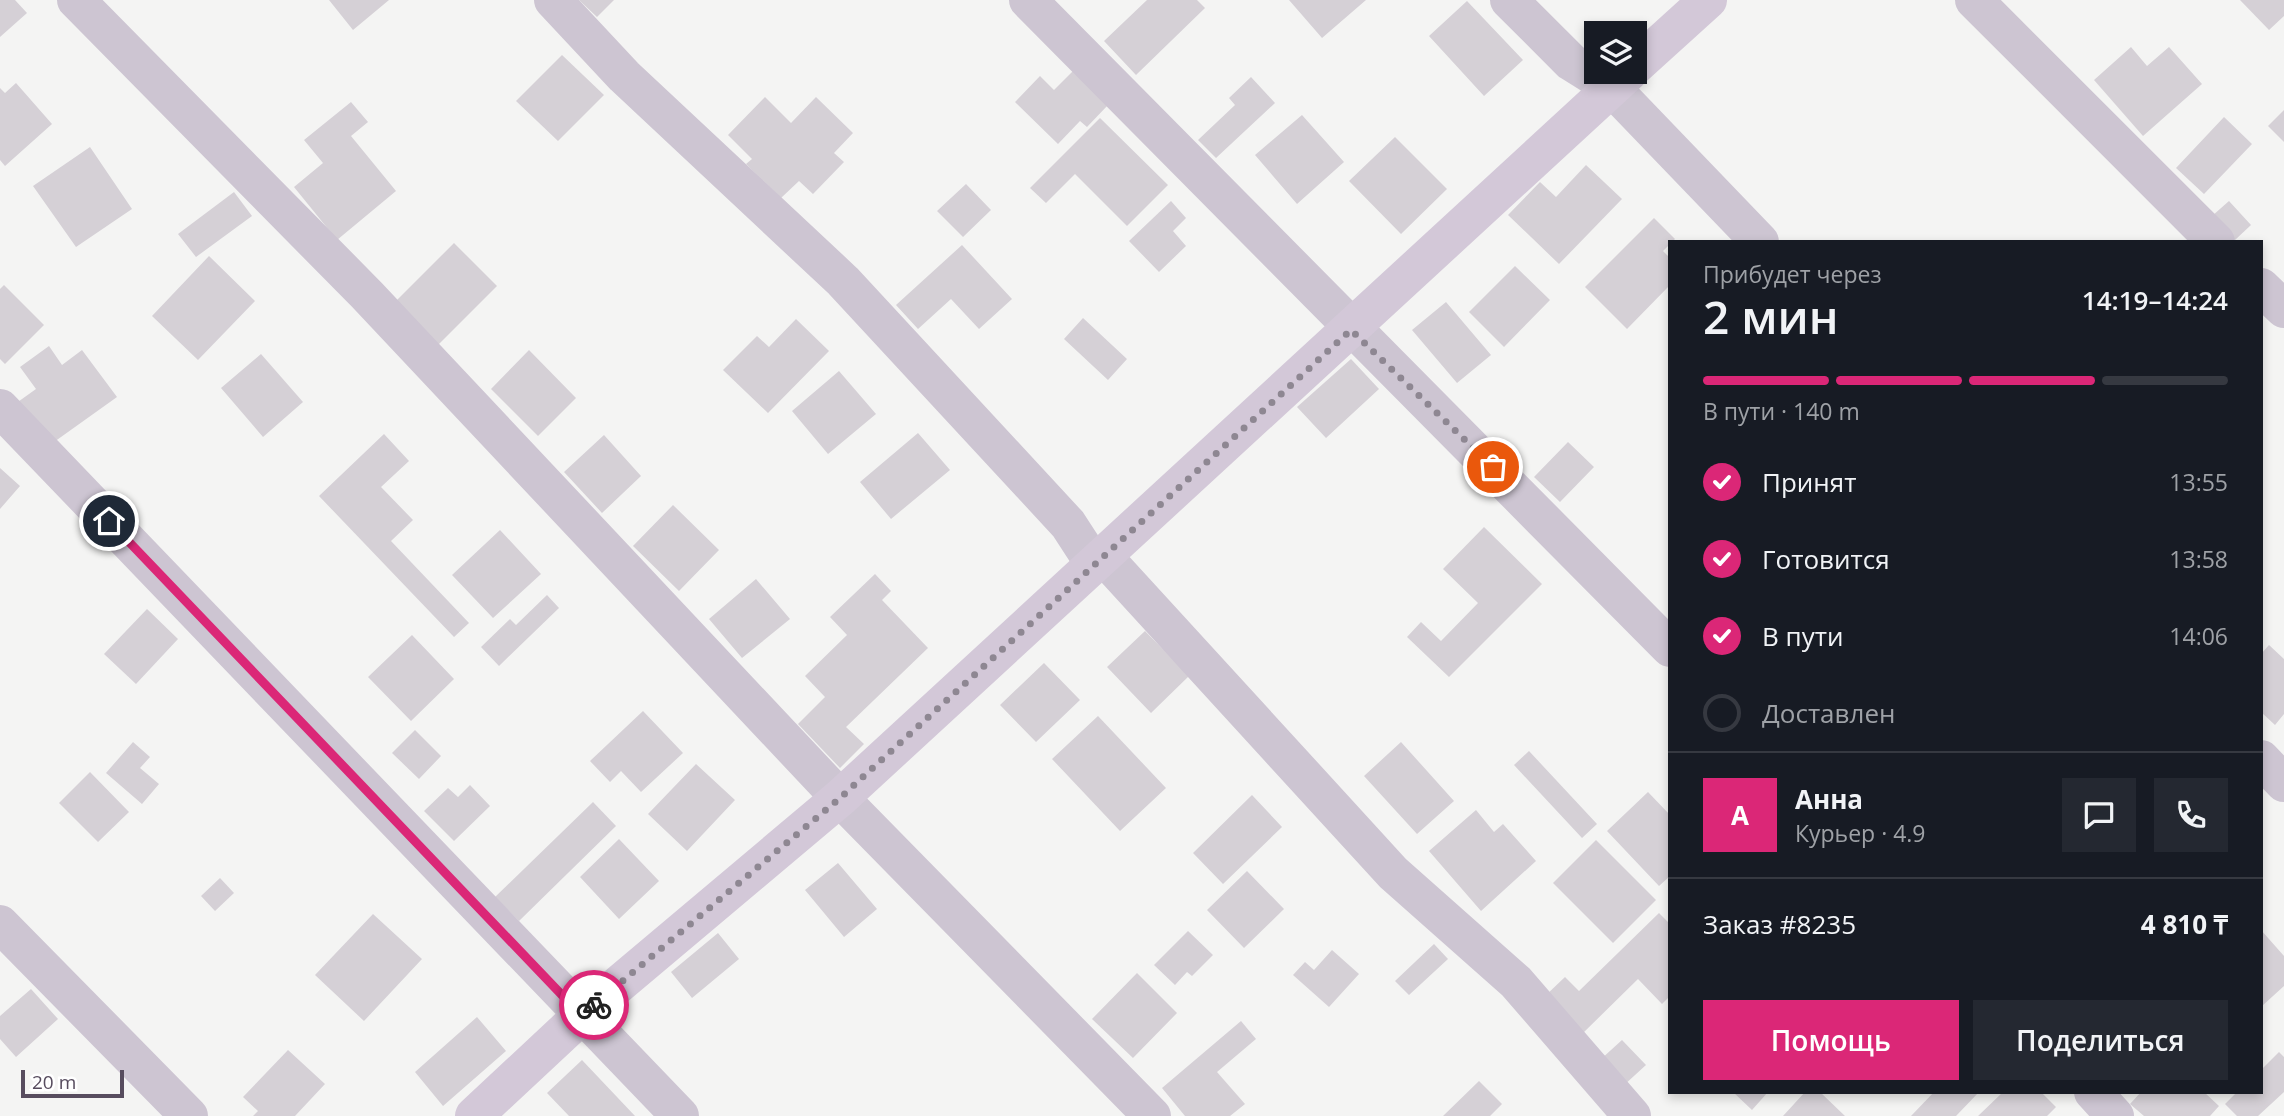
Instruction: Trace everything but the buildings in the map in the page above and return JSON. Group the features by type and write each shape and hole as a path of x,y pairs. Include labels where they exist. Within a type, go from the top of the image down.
{"street":[{"path":"76,0 367,295 840,798 1152,1116"},
{"path":"553,0 624,76 843,281 1068,524 1098,560 1393,873 1516,982 1632,1116"},
{"path":"1028,0 1351,330 1531,505 1668,646"},
{"path":"1510,0 1571,62 1584,65"},
{"path":"1647,55 1708,0"},
{"path":"1974,0 2214,240"},
{"path":"474,1116 582,1016 840,798 1615,84"},
{"path":"1632,84 1758,240"},
{"path":"0,408 680,1116"},
{"path":"2263,761 2284,783"},
{"path":"0,924 188,1116"},
{"path":"2095,1094 2115,1116"}],"way so far":[{"path":"594,1005 840,798 1351,330 1493,467"}],"route":[{"path":"109,521 582,1016 594,1005"}]}
